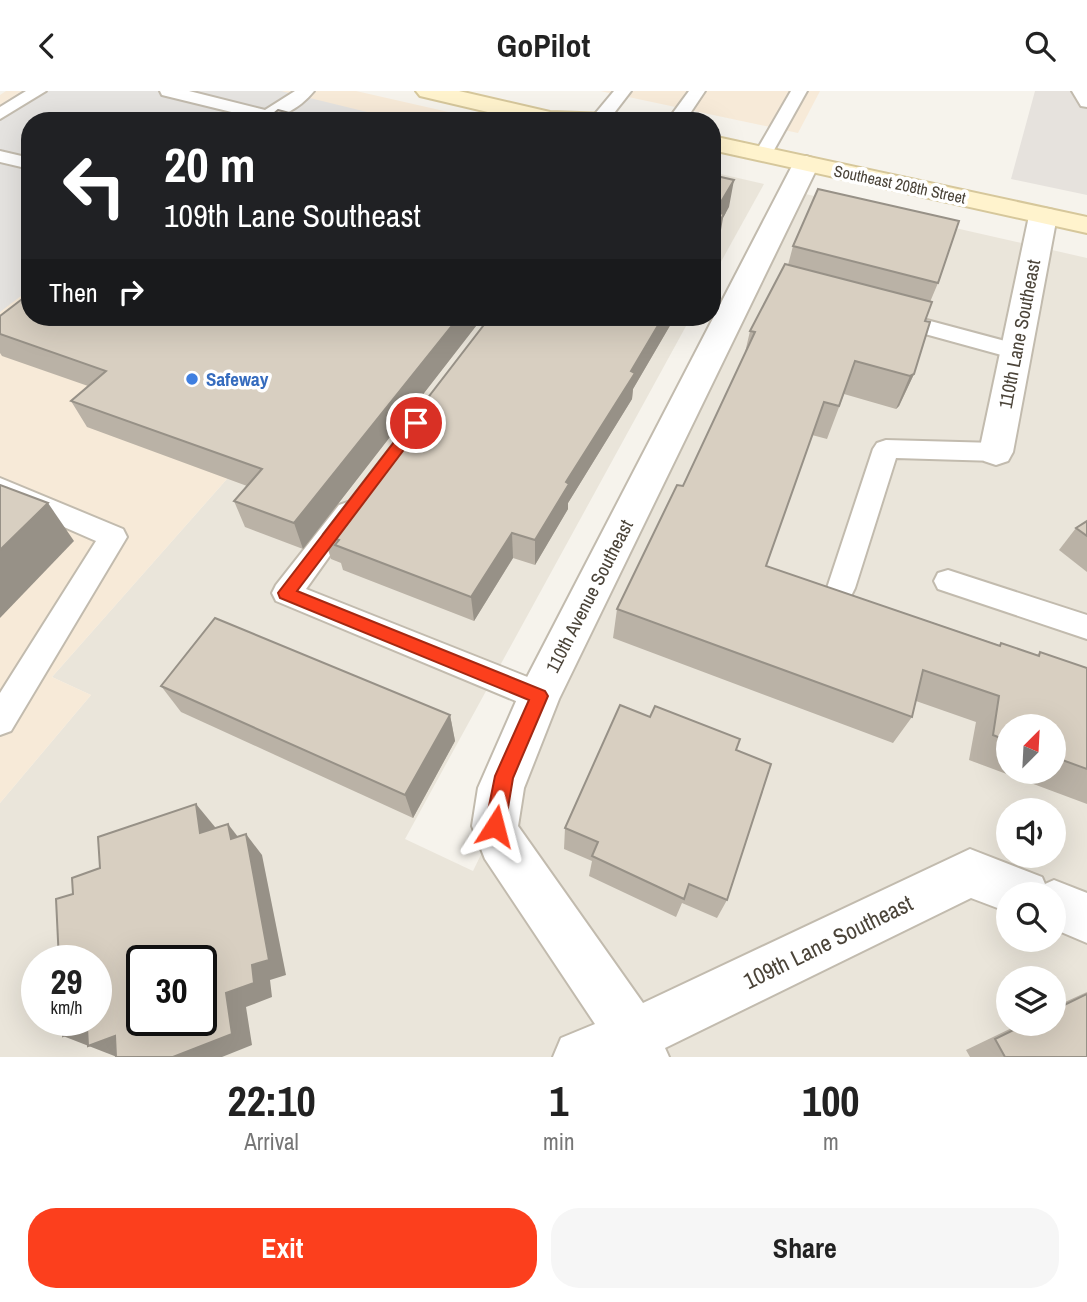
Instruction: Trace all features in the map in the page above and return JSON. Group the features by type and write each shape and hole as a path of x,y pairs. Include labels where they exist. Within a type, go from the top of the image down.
{"main road":[{"path":"428,91 520,112"},
{"path":"517,91 567,102 588,112"},
{"name":"Southeast 208th Street","path":"721,145 1087,225"}],"street":[{"name":"110th Avenue Southeast","path":"638,1046 509,853 495,826 505,776 515,758 539,696 806,164"},
{"name":"110th Lane Southeast","path":"996,452 1043,216"},
{"name":"109th Lane Southeast","path":"580,1057 638,1046 970,873 996,883"},
{"path":"1066,910 1087,918"}],"lane":[{"path":"0,114 38,91"},
{"path":"168,91 249,112"},
{"path":"272,112 306,91"},
{"path":"610,112 623,91"},
{"path":"682,112 697,91"},
{"path":"763,155 799,91"},
{"path":"1080,91 1087,102"},
{"path":"0,156 21,162"},
{"path":"869,312 1016,351"},
{"path":"841,588 886,449 996,452"},
{"path":"0,488 113,537 0,721"},
{"path":"362,494 286,593 539,696"},
{"path":"948,581 1087,627"}],"shaded area":[{"path":"6,91 356,91 448,112 21,112 21,326 362,326 52,677 91,695 0,803 0,95"},
{"path":"23,91 281,91 367,112 21,112 21,296 0,312 0,105"},
{"path":"600,91 820,91 798,133 721,117 721,112 699,112"},
{"path":"1035,91 1087,91 1087,195 1011,179"},
{"path":"721,174 764,184 721,262"},
{"path":"801,193 1087,258 1087,1057 0,1057 0,803 91,695 52,677 362,326 686,326 405,839 473,871"}],"building":[{"path":"721,177 734,180 721,202"},
{"path":"818,189 959,221 938,283 793,246"},
{"path":"785,264 932,302 925,321 930,322 914,374 910,376 855,361 839,406 824,402 766,566 1000,646 1001,643 1039,656 1040,652 1087,668 1087,769 1066,761 1066,714 996,714 999,696 923,670 912,717 617,609 677,485 683,486 755,332 750,331"},
{"path":"21,300 21,326 452,326 294,523 234,501 262,469 71,401 106,371 0,334 0,316"},
{"path":"483,326 658,326 631,371 635,373 566,482 569,484 535,540 512,533 471,597 335,545 339,540 323,534"},
{"path":"0,485 48,503 0,550"},
{"path":"1087,521 1087,536 1076,528"},
{"path":"215,618 450,715 405,795 161,686"},
{"path":"620,705 650,717 655,706 740,739 736,750 771,764 727,900 689,884 684,899 592,856 598,842 565,828"},
{"path":"996,716 996,736 993,735"},
{"path":"196,804 200,833 228,824 231,839 246,834 269,960 252,965 254,983 226,993 232,1034 173,1057 116,1057 115,1036 88,1046 87,1036 112,1036 112,945 58,945 56,899 73,894 72,878 100,868 98,837"},
{"path":"1087,994 1087,1057 1005,1057 995,1039 1001,1036 1066,1036 1066,1004"}],"place":[{"name":"Safeway","path":"192,379"}],"route":[{"path":"416,423 286,593 539,696 515,758 505,776 495,826"}]}
